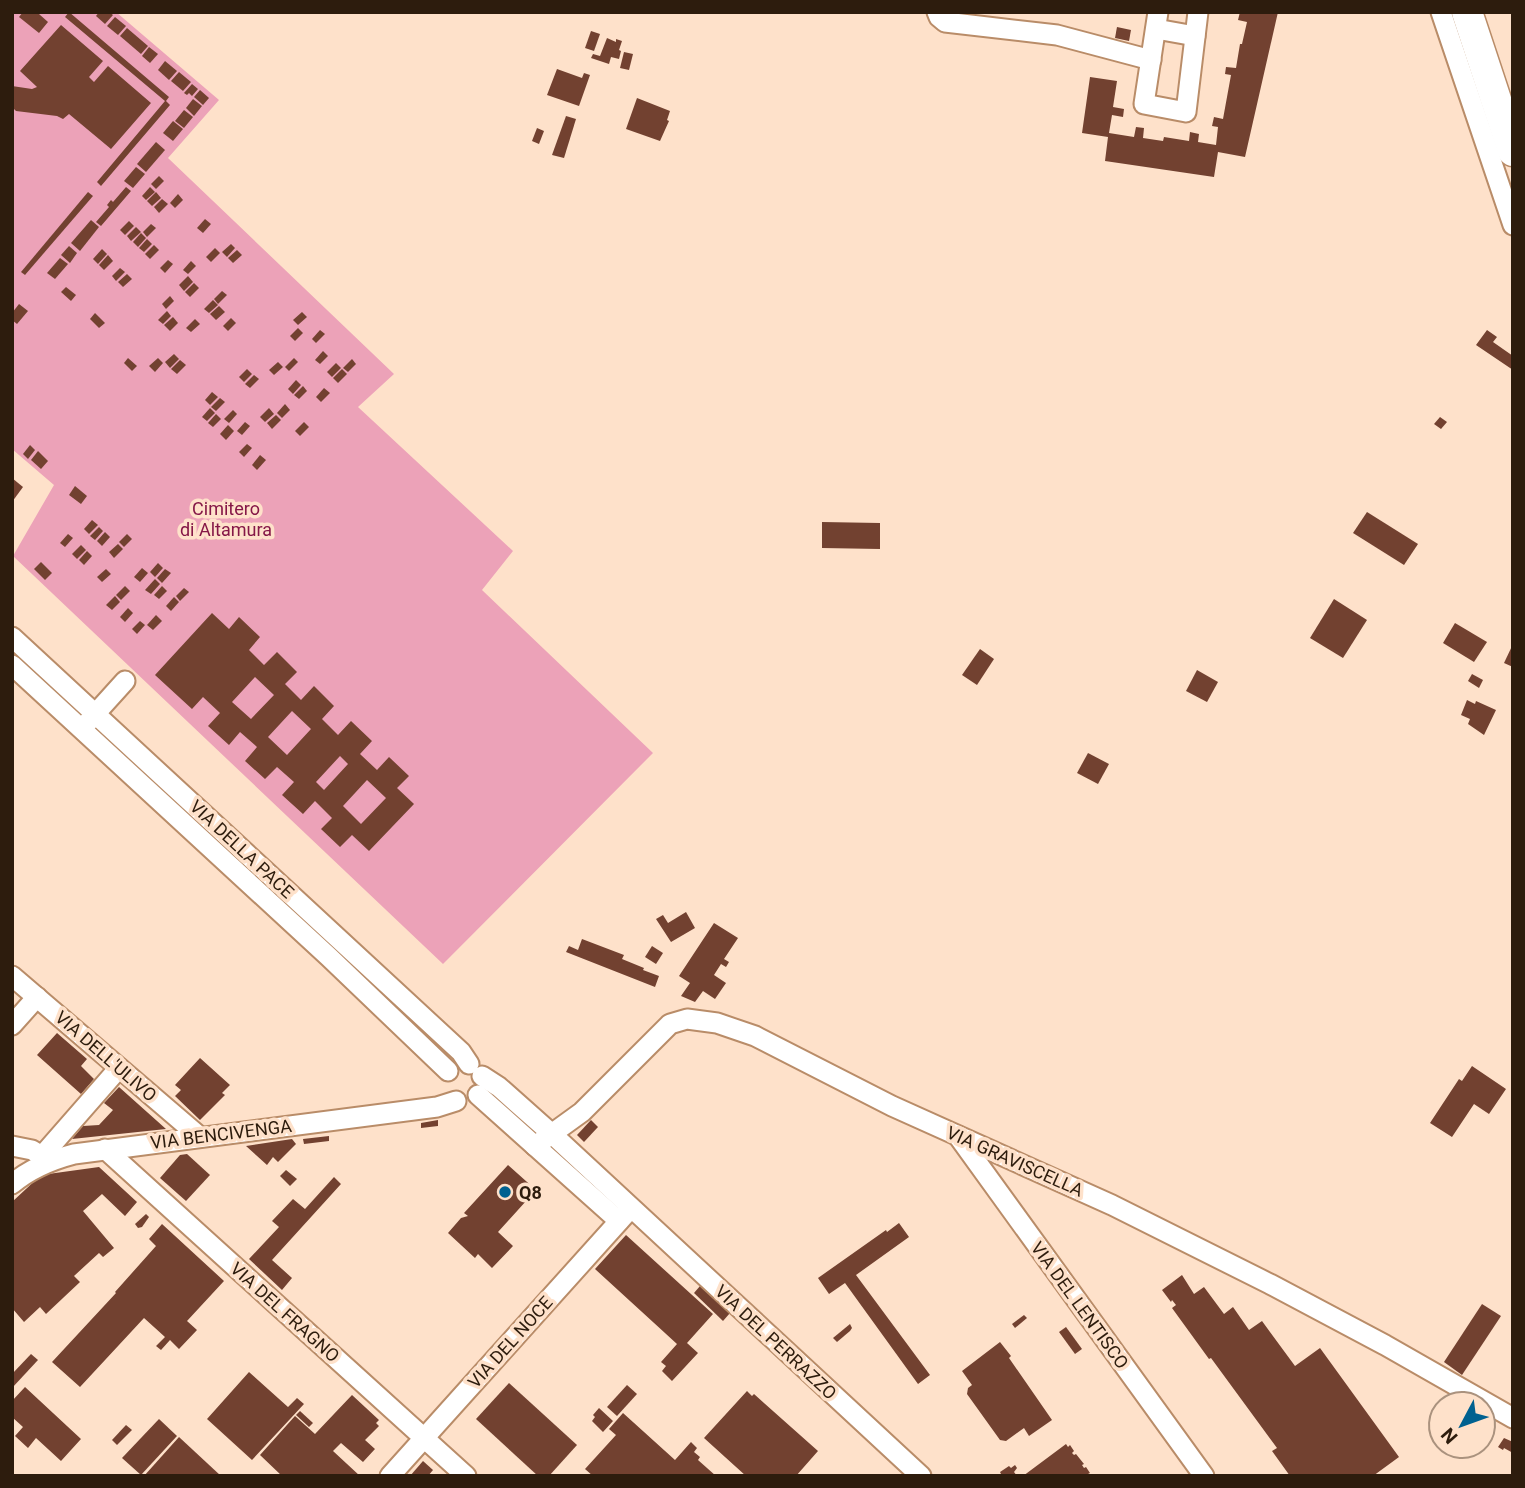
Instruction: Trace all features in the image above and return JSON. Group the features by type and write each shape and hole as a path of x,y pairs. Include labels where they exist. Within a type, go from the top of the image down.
{"main road":[{"path":"1467,12 1513,151"}],"street":[{"path":"937,12 945,22 1057,35 1151,60"},
{"path":"1195,36 1157,21 1144,104 1186,112 1198,12"},
{"path":"1441,12 1513,225"},
{"name":"VIA DELLA PACE","path":"12,637 461,1052 476,1078 535,1146 625,1215"},
{"name":"VIA DELLA PACE","path":"12,666 376,1001 448,1071"},
{"path":"82,729 125,681"},
{"name":"VIA DELL'ULIVO","path":"12,976 200,1137"},
{"path":"12,1025 37,997"},
{"name":"VIA GRAVISCELLA","path":"535,1146 582,1112 670,1024 687,1019 717,1023 755,1036 892,1106 1112,1205 1385,1345 1513,1418"},
{"path":"456,1064 476,1078 469,1102 446,1100 444,1079 456,1064"},
{"path":"12,1146 32,1150 46,1158 119,1068"},
{"name":"VIA DELLA PACE","path":"476,1078 499,1087 552,1135 625,1215"},
{"name":"VIA BENCIVENGA","path":"12,1185 46,1158 446,1100"},
{"name":"VIA DEL LENTISCO","path":"957,1135 1203,1476"},
{"name":"VIA DEL FRAGNO","path":"105,1149 466,1476"},
{"name":"VIA DEL NOCE","path":"390,1476 625,1215"},
{"name":"VIA DEL PERRAZZO","path":"625,1215 921,1476"}],"green space":[{"name":"Cimitero di Altamura","path":"12,12 116,12 219,100 168,158 394,374 358,407 513,551 482,590 653,753 443,964 13,556 54,485 12,449"}],"building":[{"path":"23,12 40,12 48,22 39,33 19,17"},
{"path":"69,12 169,97 166,101 170,105 101,186 97,182 165,101 65,17"},
{"path":"99,12 113,15 105,24 96,16"},
{"path":"1240,12 1278,12 1245,157 1218,152 1214,177 1105,161 1108,137 1082,133 1090,77 1117,81 1113,107 1124,109 1123,117 1112,115 1109,133 1134,137 1136,127 1144,128 1143,138 1163,141 1164,137 1189,141 1190,132 1199,134 1198,142 1216,145 1218,127 1212,126 1214,117 1223,119 1231,75 1225,74 1226,67 1236,68 1247,22 1238,20"},
{"path":"115,17 126,26 118,35 107,26"},
{"path":"61,25 103,61 89,77 94,82 108,66 151,103 111,149 69,114 63,119 16,111 12,107 12,86 32,89 37,87 20,71"},
{"path":"1117,27 1131,30 1129,41 1115,38"},
{"path":"127,28 148,46 141,54 120,36"},
{"path":"591,31 600,34 594,51 585,48"},
{"path":"607,38 616,42 616,39 622,41 619,59 611,57 609,64 591,58 593,54 600,56"},
{"path":"149,47 158,54 150,63 142,56"},
{"path":"624,52 633,54 629,70 620,68"},
{"path":"165,61 177,71 169,80 158,70"},
{"path":"557,69 582,78 584,73 590,75 579,106 547,95"},
{"path":"179,72 191,82 183,91 171,81"},
{"path":"192,84 198,89 192,96 189,93 187,95 184,93"},
{"path":"200,90 209,98 203,105 194,97"},
{"path":"637,98 670,111 669,121 660,141 626,129"},
{"path":"193,99 202,106 194,116 186,108"},
{"path":"184,110 193,117 184,128 175,121"},
{"path":"566,116 576,119 564,158 552,155"},
{"path":"173,121 183,129 173,141 163,133"},
{"path":"537,128 544,131 539,144 532,141"},
{"path":"156,142 165,150 146,172 137,164"},
{"path":"136,167 145,174 133,188 124,181"},
{"path":"159,176 164,181 156,189 151,184"},
{"path":"126,187 131,191 101,226 96,222 109,207 107,205 111,200 113,202"},
{"path":"150,187 155,192 146,200 142,196"},
{"path":"88,192 93,196 25,275 21,272"},
{"path":"156,192 161,198 152,206 147,201"},
{"path":"178,194 183,200 175,208 170,203"},
{"path":"162,199 168,204 159,213 154,207"},
{"path":"205,219 211,224 203,233 197,228"},
{"path":"91,220 99,227 80,251 71,243"},
{"path":"129,221 134,226 125,235 120,230"},
{"path":"151,224 156,228 147,237 143,232"},
{"path":"136,227 141,232 131,241 127,236"},
{"path":"141,233 146,238 138,247 133,242"},
{"path":"147,239 152,244 144,252 139,248"},
{"path":"231,244 235,248 227,257 222,252"},
{"path":"154,245 159,250 150,259 145,254"},
{"path":"69,246 77,253 70,263 61,255"},
{"path":"215,248 220,253 211,262 206,257"},
{"path":"102,249 107,254 98,264 93,259"},
{"path":"237,250 242,255 233,263 228,258"},
{"path":"108,255 113,261 104,270 99,265"},
{"path":"60,258 68,264 55,279 47,273"},
{"path":"168,260 173,264 165,273 160,268"},
{"path":"191,261 196,266 188,274 183,270"},
{"path":"120,268 125,272 116,281 112,276"},
{"path":"127,274 132,279 123,287 118,282"},
{"path":"188,276 193,282 184,291 179,285"},
{"path":"194,283 199,288 190,297 185,292"},
{"path":"66,287 76,295 71,301 61,292"},
{"path":"222,291 227,295 218,304 214,299"},
{"path":"170,296 174,301 166,309 162,304"},
{"path":"213,300 218,305 209,313 204,309"},
{"path":"19,304 28,311 17,324 12,320 12,313"},
{"path":"219,306 225,312 216,320 210,314"},
{"path":"167,311 171,316 163,324 158,320"},
{"path":"302,312 307,317 298,325 293,320"},
{"path":"95,313 105,323 99,328 90,319"},
{"path":"173,317 178,323 170,331 164,325"},
{"path":"231,318 236,323 228,331 223,326"},
{"path":"195,319 200,324 191,332 186,328"},
{"path":"298,328 303,333 295,341 290,336"},
{"path":"320,330 325,334 316,343 312,339"},
{"path":"1487,330 1497,337 1493,342 1513,356 1513,370 1476,345"},
{"path":"323,351 328,356 320,364 315,360"},
{"path":"174,354 179,359 170,368 165,362"},
{"path":"128,358 137,366 132,371 124,363"},
{"path":"158,358 163,363 155,372 149,366"},
{"path":"294,358 298,362 289,371 285,367"},
{"path":"352,359 356,364 348,372 343,368"},
{"path":"180,360 186,365 177,374 171,369"},
{"path":"278,362 283,367 274,375 269,370"},
{"path":"336,363 341,368 332,377 327,372"},
{"path":"247,369 252,374 244,382 239,377"},
{"path":"342,369 347,374 338,383 333,378"},
{"path":"254,375 259,379 250,388 245,384"},
{"path":"296,380 301,385 293,394 288,389"},
{"path":"303,386 307,391 299,399 294,395"},
{"path":"324,388 330,393 321,402 316,397"},
{"path":"212,392 218,397 210,405 205,400"},
{"path":"220,398 225,402 216,411 211,407"},
{"path":"285,404 290,410 282,418 277,413"},
{"path":"210,408 215,413 207,421 202,417"},
{"path":"269,408 274,414 265,422 260,417"},
{"path":"233,410 237,414 229,423 224,419"},
{"path":"216,414 221,419 213,427 208,423"},
{"path":"276,415 281,420 272,429 267,423"},
{"path":"1440,417 1447,422 1441,429 1434,424"},
{"path":"245,422 250,426 242,435 237,431"},
{"path":"304,422 309,427 300,436 295,431"},
{"path":"228,425 234,431 226,440 220,434"},
{"path":"247,444 252,448 244,457 239,452"},
{"path":"30,445 35,450 28,459 23,454"},
{"path":"38,451 48,461 41,469 31,460"},
{"path":"260,455 266,460 257,470 252,465"},
{"path":"12,478 23,487 12,502"},
{"path":"75,486 87,496 81,504 69,495"},
{"path":"1367,512 1418,544 1404,565 1353,533"},
{"path":"92,520 98,525 89,534 84,529"},
{"path":"822,522 880,523 880,549 822,548"},
{"path":"99,527 103,531 95,540 90,536"},
{"path":"105,532 110,537 102,546 97,541"},
{"path":"68,534 73,538 65,547 60,543"},
{"path":"127,534 132,539 124,547 119,542"},
{"path":"118,544 123,549 114,558 109,552"},
{"path":"81,545 86,550 77,559 72,554"},
{"path":"87,551 92,556 84,565 79,560"},
{"path":"41,562 52,573 45,580 34,569"},
{"path":"158,563 163,568 155,577 150,572"},
{"path":"142,568 148,573 140,582 134,577"},
{"path":"106,569 111,574 102,582 97,577"},
{"path":"165,569 171,573 162,583 157,578"},
{"path":"155,579 160,584 151,594 145,590"},
{"path":"125,586 130,591 121,600 116,595"},
{"path":"162,586 167,591 159,599 154,595"},
{"path":"184,588 189,592 180,601 176,596"},
{"path":"115,596 120,602 112,610 106,605"},
{"path":"174,597 179,602 171,611 166,606"},
{"path":"1334,599 1367,620 1343,658 1310,638"},
{"path":"128,608 133,613 125,622 120,617"},
{"path":"212,613 229,629 239,617 260,637 249,650 264,665 277,652 297,672 285,684 301,700 314,686 334,706 322,719 338,735 351,721 372,741 360,754 377,770 389,757 409,776 397,788 414,804 369,851 352,835 340,847 321,829 332,818 315,801 303,814 282,795 294,782 277,767 265,779 245,761 257,747 240,732 229,745 208,726 220,713 203,697 192,709 155,675","holes":["255,677 274,695 251,719 232,702","292,711 311,729 287,755 268,737","340,756 348,764 324,790 316,782","367,780 386,798 361,824 343,806"]},
{"path":"156,615 162,621 153,630 147,625"},
{"path":"140,621 145,625 137,634 132,629"},
{"path":"1455,623 1487,642 1474,662 1443,643"},
{"path":"1513,644 1513,667 1504,663"},
{"path":"980,649 994,659 977,685 962,675"},
{"path":"1197,670 1218,682 1207,702 1186,691"},
{"path":"1472,674 1483,680 1479,688 1468,681"},
{"path":"1467,700 1496,710 1484,735 1468,724 1470,719 1461,715"},
{"path":"1088,753 1109,764 1098,784 1077,773"},
{"path":"686,912 695,928 671,942 656,919 663,915 668,923"},
{"path":"714,923 738,938 724,959 729,962 726,967 721,964 714,975 726,983 715,999 703,991 695,1002 681,996 690,983 679,976"},
{"path":"582,939 624,955 622,959 659,976 655,987 566,952 569,946 578,950"},
{"path":"652,946 663,953 656,964 645,957"},
{"path":"57,1033 87,1059 81,1066 94,1079 81,1094 37,1055"},
{"path":"200,1058 230,1085 222,1093 225,1095 200,1120 175,1096 181,1090 175,1085"},
{"path":"1472,1066 1506,1089 1489,1114 1474,1104 1452,1137 1430,1123 1459,1079 1462,1081"},
{"path":"119,1087 166,1129 72,1139 83,1126 99,1125 113,1110 104,1103"},
{"path":"438,1120 438,1126 421,1128 421,1123"},
{"path":"591,1120 598,1127 584,1142 577,1135"},
{"path":"329,1136 329,1141 304,1144 303,1139"},
{"path":"292,1139 296,1144 278,1162 273,1157 267,1165 246,1146"},
{"path":"187,1154 210,1175 186,1201 160,1178 180,1155"},
{"path":"508,1165 536,1190 498,1232 513,1246 492,1268 478,1254 475,1258 448,1233 461,1218 468,1216 464,1213"},
{"path":"99,1167 137,1202 125,1216 102,1194 83,1211 114,1248 103,1257 99,1253 74,1276 80,1282 46,1314 40,1307 24,1322 12,1308 12,1202 41,1175"},
{"path":"286,1170 297,1179 290,1186 280,1176"},
{"path":"334,1177 341,1184 272,1260 292,1278 282,1290 249,1259 279,1227 272,1221 293,1199 305,1209"},
{"path":"146,1214 149,1217 142,1227 138,1228 135,1224"},
{"path":"899,1223 909,1237 856,1275 930,1375 918,1384 845,1283 829,1294 818,1278"},
{"path":"162,1224 224,1281 187,1321 197,1330 179,1349 170,1340 161,1350 156,1346 165,1337 144,1318 80,1387 52,1362 156,1246 149,1239"},
{"path":"626,1235 713,1314 687,1343 698,1353 672,1381 662,1371 666,1366 661,1362 677,1344 595,1269"},
{"path":"1182,1275 1194,1294 1204,1287 1224,1314 1233,1307 1249,1330 1262,1321 1295,1366 1320,1348 1399,1457 1373,1476 1290,1476 1272,1451 1277,1448 1211,1358 1209,1359 1172,1308 1176,1305 1162,1290"},
{"path":"700,1286 730,1313 723,1321 694,1293"},
{"path":"1482,1304 1501,1316 1462,1375 1444,1362"},
{"path":"1024,1315 1027,1318 1015,1328 1012,1324"},
{"path":"850,1324 850,1331 837,1342 833,1338"},
{"path":"1066,1327 1082,1349 1075,1354 1059,1332"},
{"path":"1000,1342 1052,1420 1029,1436 1024,1428 1006,1441 1000,1440 967,1394 972,1385 962,1371"},
{"path":"31,1354 38,1360 12,1388 12,1374"},
{"path":"249,1372 288,1407 297,1398 304,1404 252,1460 207,1419"},
{"path":"509,1383 577,1445 549,1476 538,1476 476,1419"},
{"path":"627,1385 637,1394 617,1416 607,1407"},
{"path":"25,1387 81,1439 61,1461 36,1438 28,1448 15,1436 23,1427 12,1417 12,1401"},
{"path":"747,1391 752,1396 754,1394 818,1451 796,1476 746,1476 704,1438"},
{"path":"352,1395 379,1420 376,1423 379,1426 365,1440 375,1449 363,1462 341,1443 333,1451 360,1476 282,1476 260,1455 295,1416 315,1434"},
{"path":"599,1408 613,1421 603,1432 592,1421"},
{"path":"300,1411 313,1423 309,1427 296,1415"},
{"path":"623,1413 675,1460 691,1442 697,1448 694,1452 700,1457 698,1460 716,1476 593,1476 585,1469 616,1435 609,1429"},
{"path":"159,1419 177,1436 141,1475 122,1458"},
{"path":"126,1425 132,1430 117,1445 112,1440"},
{"path":"179,1437 221,1476 144,1476"},
{"path":"1504,1438 1513,1442 1513,1453 1498,1447"},
{"path":"1066,1444 1068,1447 1070,1445 1074,1451 1072,1453 1084,1464 1082,1465 1090,1473 1089,1476 1023,1476"},
{"path":"423,1461 433,1470 428,1476 410,1476"},
{"path":"1015,1465 1017,1468 1014,1472 1017,1476 1002,1476 1000,1472"}],"place":[{"name":"Q8","path":"505,1192"}]}
